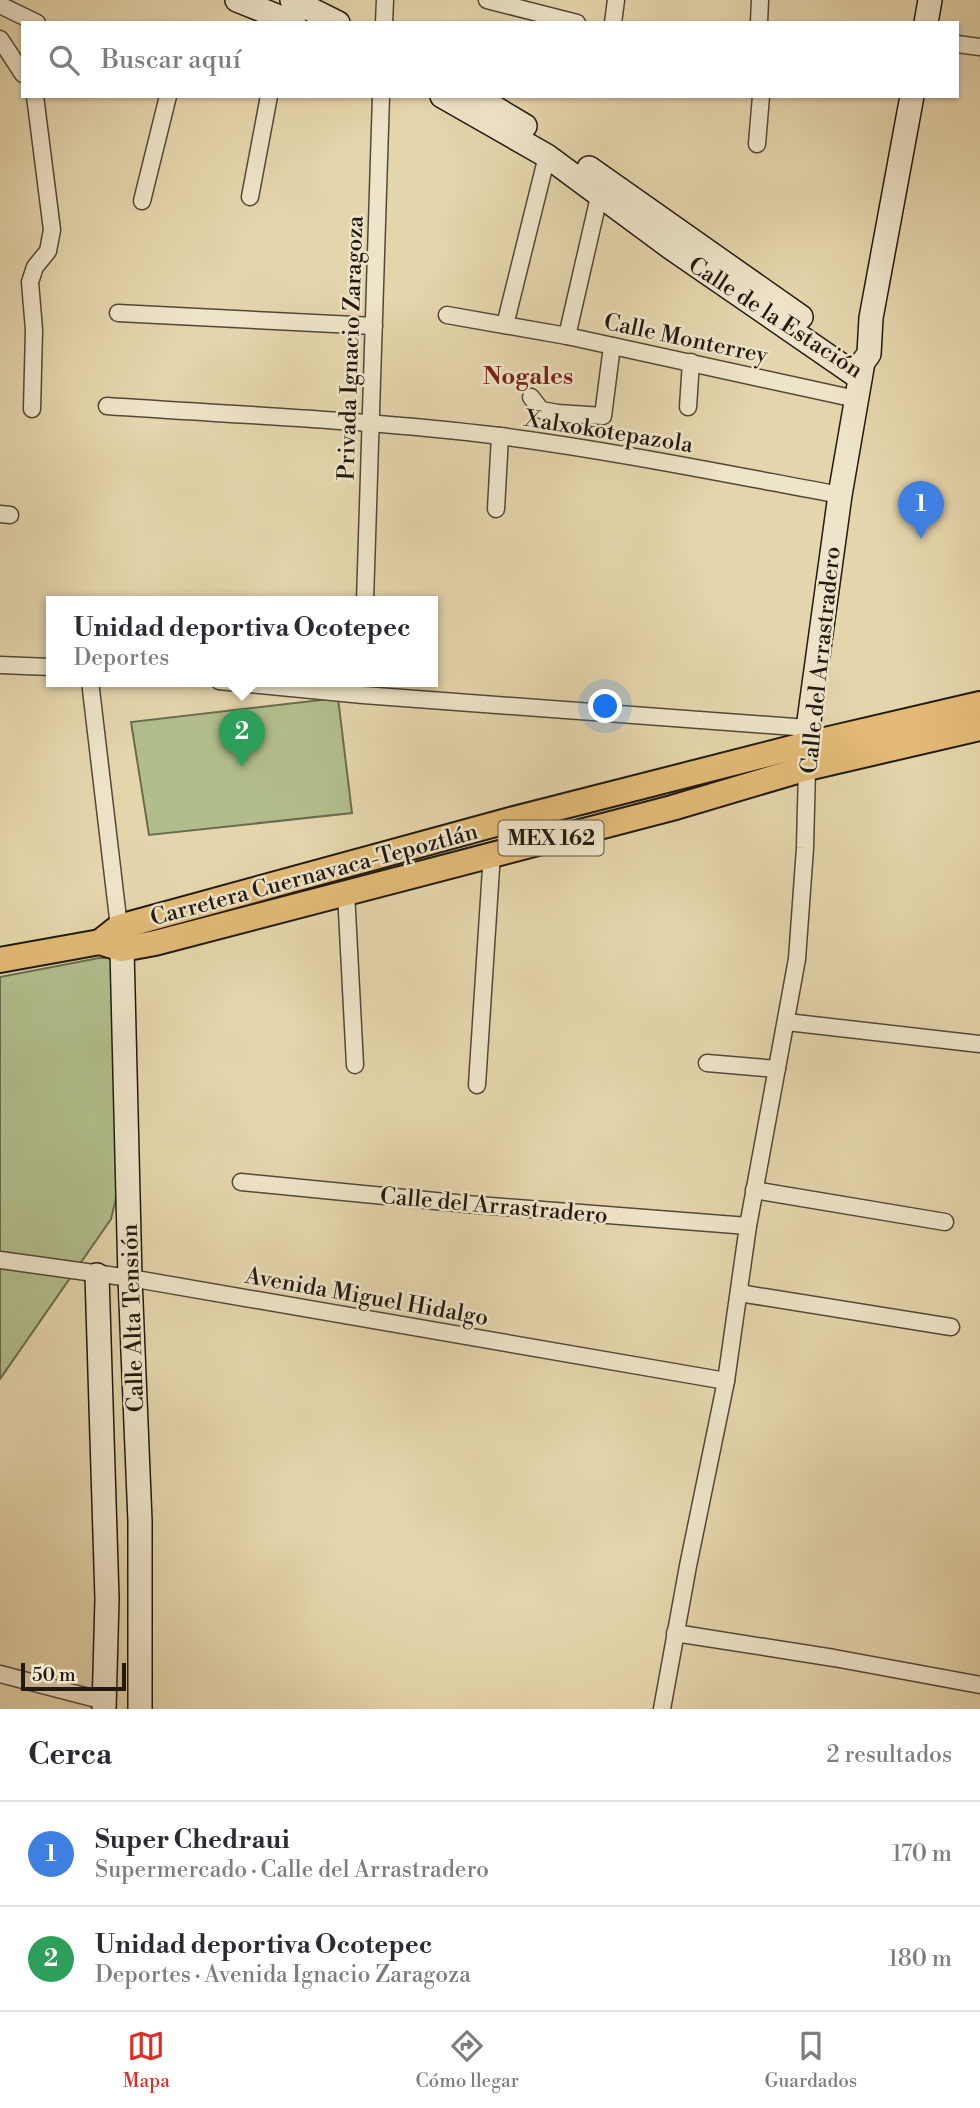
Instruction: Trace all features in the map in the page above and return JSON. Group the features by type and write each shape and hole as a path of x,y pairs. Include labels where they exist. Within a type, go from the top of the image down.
{"main road":[{"name":"Carretera Cuernavaca-Tepoztlán","path":"114,939 510,820 980,704"},
{"name":"Carretera Cuernavaca-Tepoztlán","path":"0,960 346,892 671,808 807,747 980,728"}],"street":[{"path":"237,0 289,21"},
{"path":"292,0 334,21"},
{"path":"384,21 385,0"},
{"path":"487,0 525,5 571,21"},
{"path":"614,21 616,0"},
{"path":"760,0 760,21"},
{"path":"926,21 930,0"},
{"path":"0,5 33,21"},
{"path":"0,39 21,71"},
{"path":"959,44 980,47"},
{"path":"32,410 34,330 30,282 35,267 48,251 52,230 35,98"},
{"path":"142,201 167,98"},
{"path":"250,197 269,98"},
{"name":"Privada Ignacio Zaragoza","path":"365,596 381,98"},
{"name":"Calle de la Estación","path":"446,98 601,186"},
{"name":"Calle de la Estación","path":"478,98 601,186 860,380"},
{"path":"757,144 761,98"},
{"name":"Calle del Arrastradero","path":"662,1709 726,1381 754,1190 797,959 806,848 807,747 840,495 860,380 869,354 871,318 912,98"},
{"path":"505,325 547,156"},
{"path":"567,336 601,186"},
{"path":"118,313 374,326"},
{"name":"Calle Monterrey","path":"447,315 691,362 860,380"},
{"path":"531,397 541,410 558,414 603,416 612,346"},
{"path":"688,407 691,362"},
{"name":"Xalxokotepazola","path":"107,406 500,436 840,495"},
{"path":"496,509 500,436"},
{"path":"0,665 46,667"},
{"path":"91,687 114,939"},
{"path":"342,687 807,747"},
{"path":"477,1085 492,853"},
{"path":"346,892 355,1065"},
{"name":"Calle Alta Tensión","path":"114,939 140,1521 140,1709"},
{"path":"787,1022 980,1044"},
{"path":"707,1063 777,1069"},
{"name":"Calle del Arrastradero","path":"241,1182 466,1204 748,1226"},
{"path":"754,1190 945,1222"},
{"name":"Avenida Miguel Hidalgo","path":"0,1260 130,1278 726,1381"},
{"name":"Calle Alta Tensión","path":"97,1275 107,1599 104,1705"},
{"path":"739,1293 951,1327"},
{"path":"101,1416 136,1438"},
{"path":"105,1520 140,1521"},
{"path":"107,1599 141,1599"},
{"path":"675,1633 980,1685"},
{"path":"0,1674 104,1705"}],"green space":[{"path":"338,698 352,813 149,835 131,722"},
{"path":"99,958 113,958 118,1190 111,1219 0,1379 0,977"}],"place":[{"name":"Super Chedraui","path":"921,539"},
{"name":"Unidad deportiva Ocotepec","path":"242,767"}],"district":[{"name":"Nogales","path":"528,376"}]}
